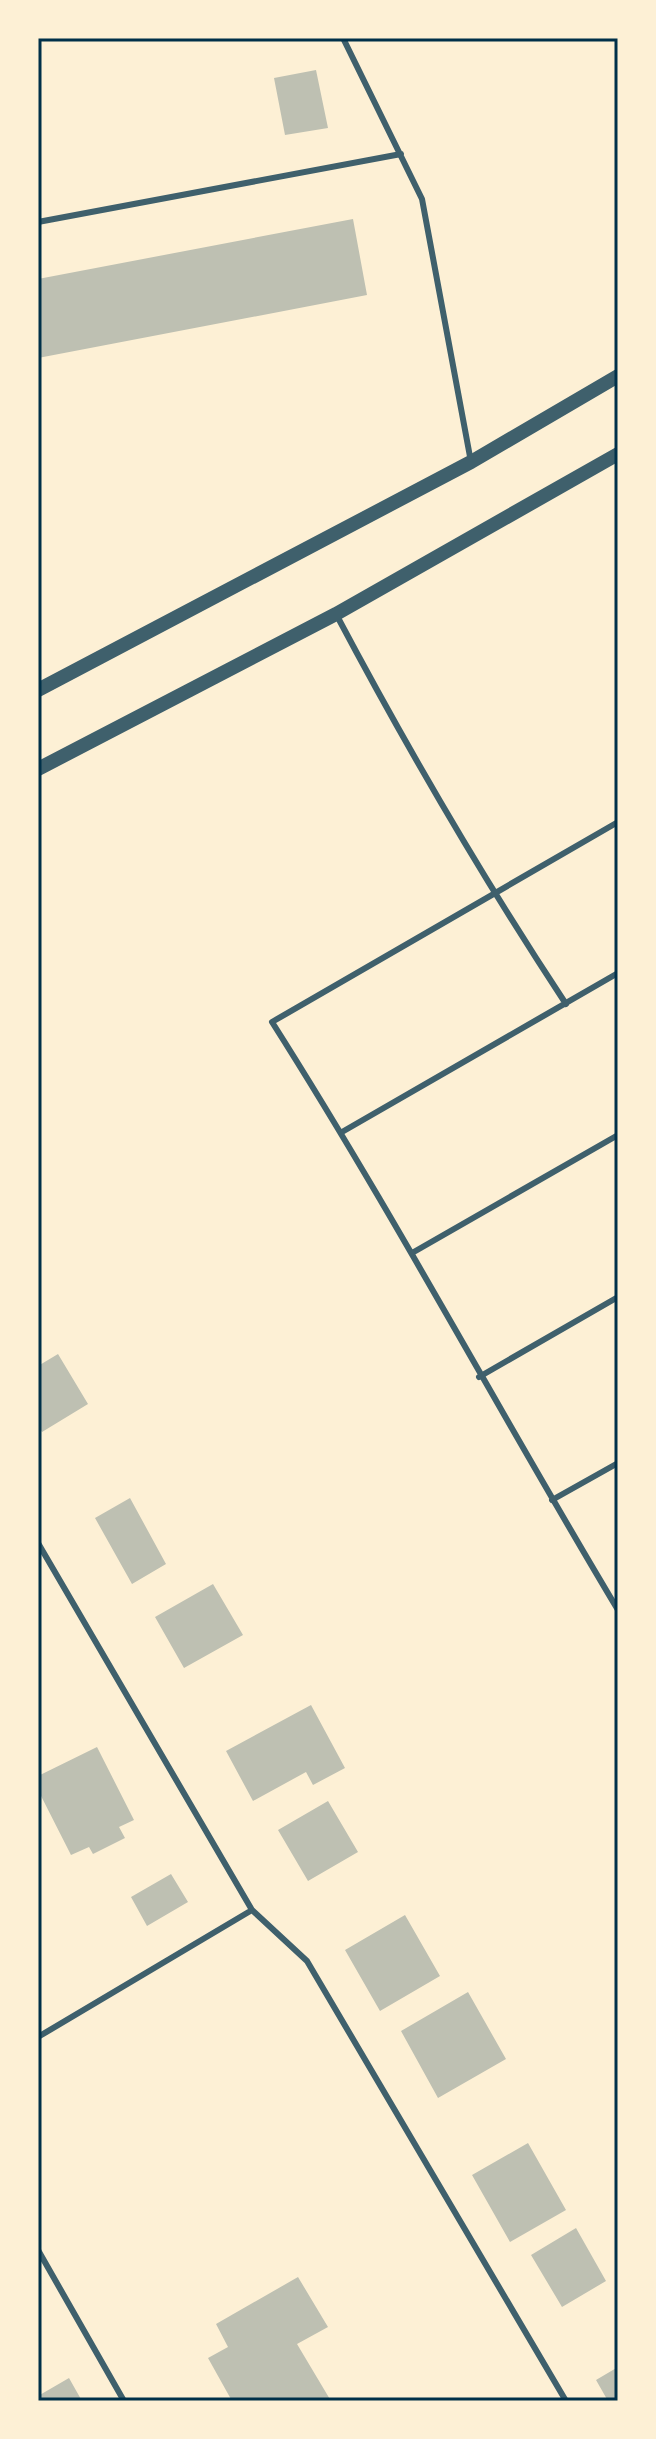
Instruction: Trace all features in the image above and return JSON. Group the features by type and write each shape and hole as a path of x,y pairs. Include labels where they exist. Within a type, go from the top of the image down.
{"street":[{"path":"38,690 471,462 618,376"},
{"path":"38,769 336,614 618,454"}],"lane":[{"path":"343,38 422,199 471,462"},
{"path":"38,222 401,154"},
{"path":"336,614 409,752 493,893 566,1004"},
{"path":"618,822 272,1022 342,1132 479,1377 618,1610"},
{"path":"342,1132 618,973"},
{"path":"412,1253 618,1135"},
{"path":"479,1377 618,1297"},
{"path":"552,1500 618,1463"},
{"path":"38,1543 252,1910 307,1961 566,2401"},
{"path":"38,2037 252,1910"},
{"path":"38,2250 124,2401"}],"building":[{"path":"316,70 328,128 285,135 274,78"},
{"path":"353,219 367,295 38,358 38,279"},
{"path":"58,1354 88,1404 42,1432 38,1426 38,1366"},
{"path":"130,1498 166,1564 132,1584 95,1518"},
{"path":"213,1584 243,1635 184,1668 155,1617"},
{"path":"311,1705 345,1768 313,1785 306,1772 253,1801 226,1751"},
{"path":"97,1747 134,1820 119,1827 125,1838 93,1854 89,1847 71,1855 38,1790 38,1776"},
{"path":"328,1801 358,1852 308,1881 278,1830"},
{"path":"171,1874 188,1902 147,1926 131,1897"},
{"path":"405,1915 440,1976 380,2011 345,1950"},
{"path":"468,1992 506,2059 438,2098 401,2031"},
{"path":"528,2143 566,2210 510,2242 472,2175"},
{"path":"576,2228 606,2281 562,2307 531,2255"},
{"path":"298,2277 328,2327 297,2344 331,2401 232,2401 208,2358 228,2347 216,2324"},
{"path":"618,2367 618,2401 608,2401 596,2380"},
{"path":"69,2378 82,2401 38,2401 38,2396"}]}
